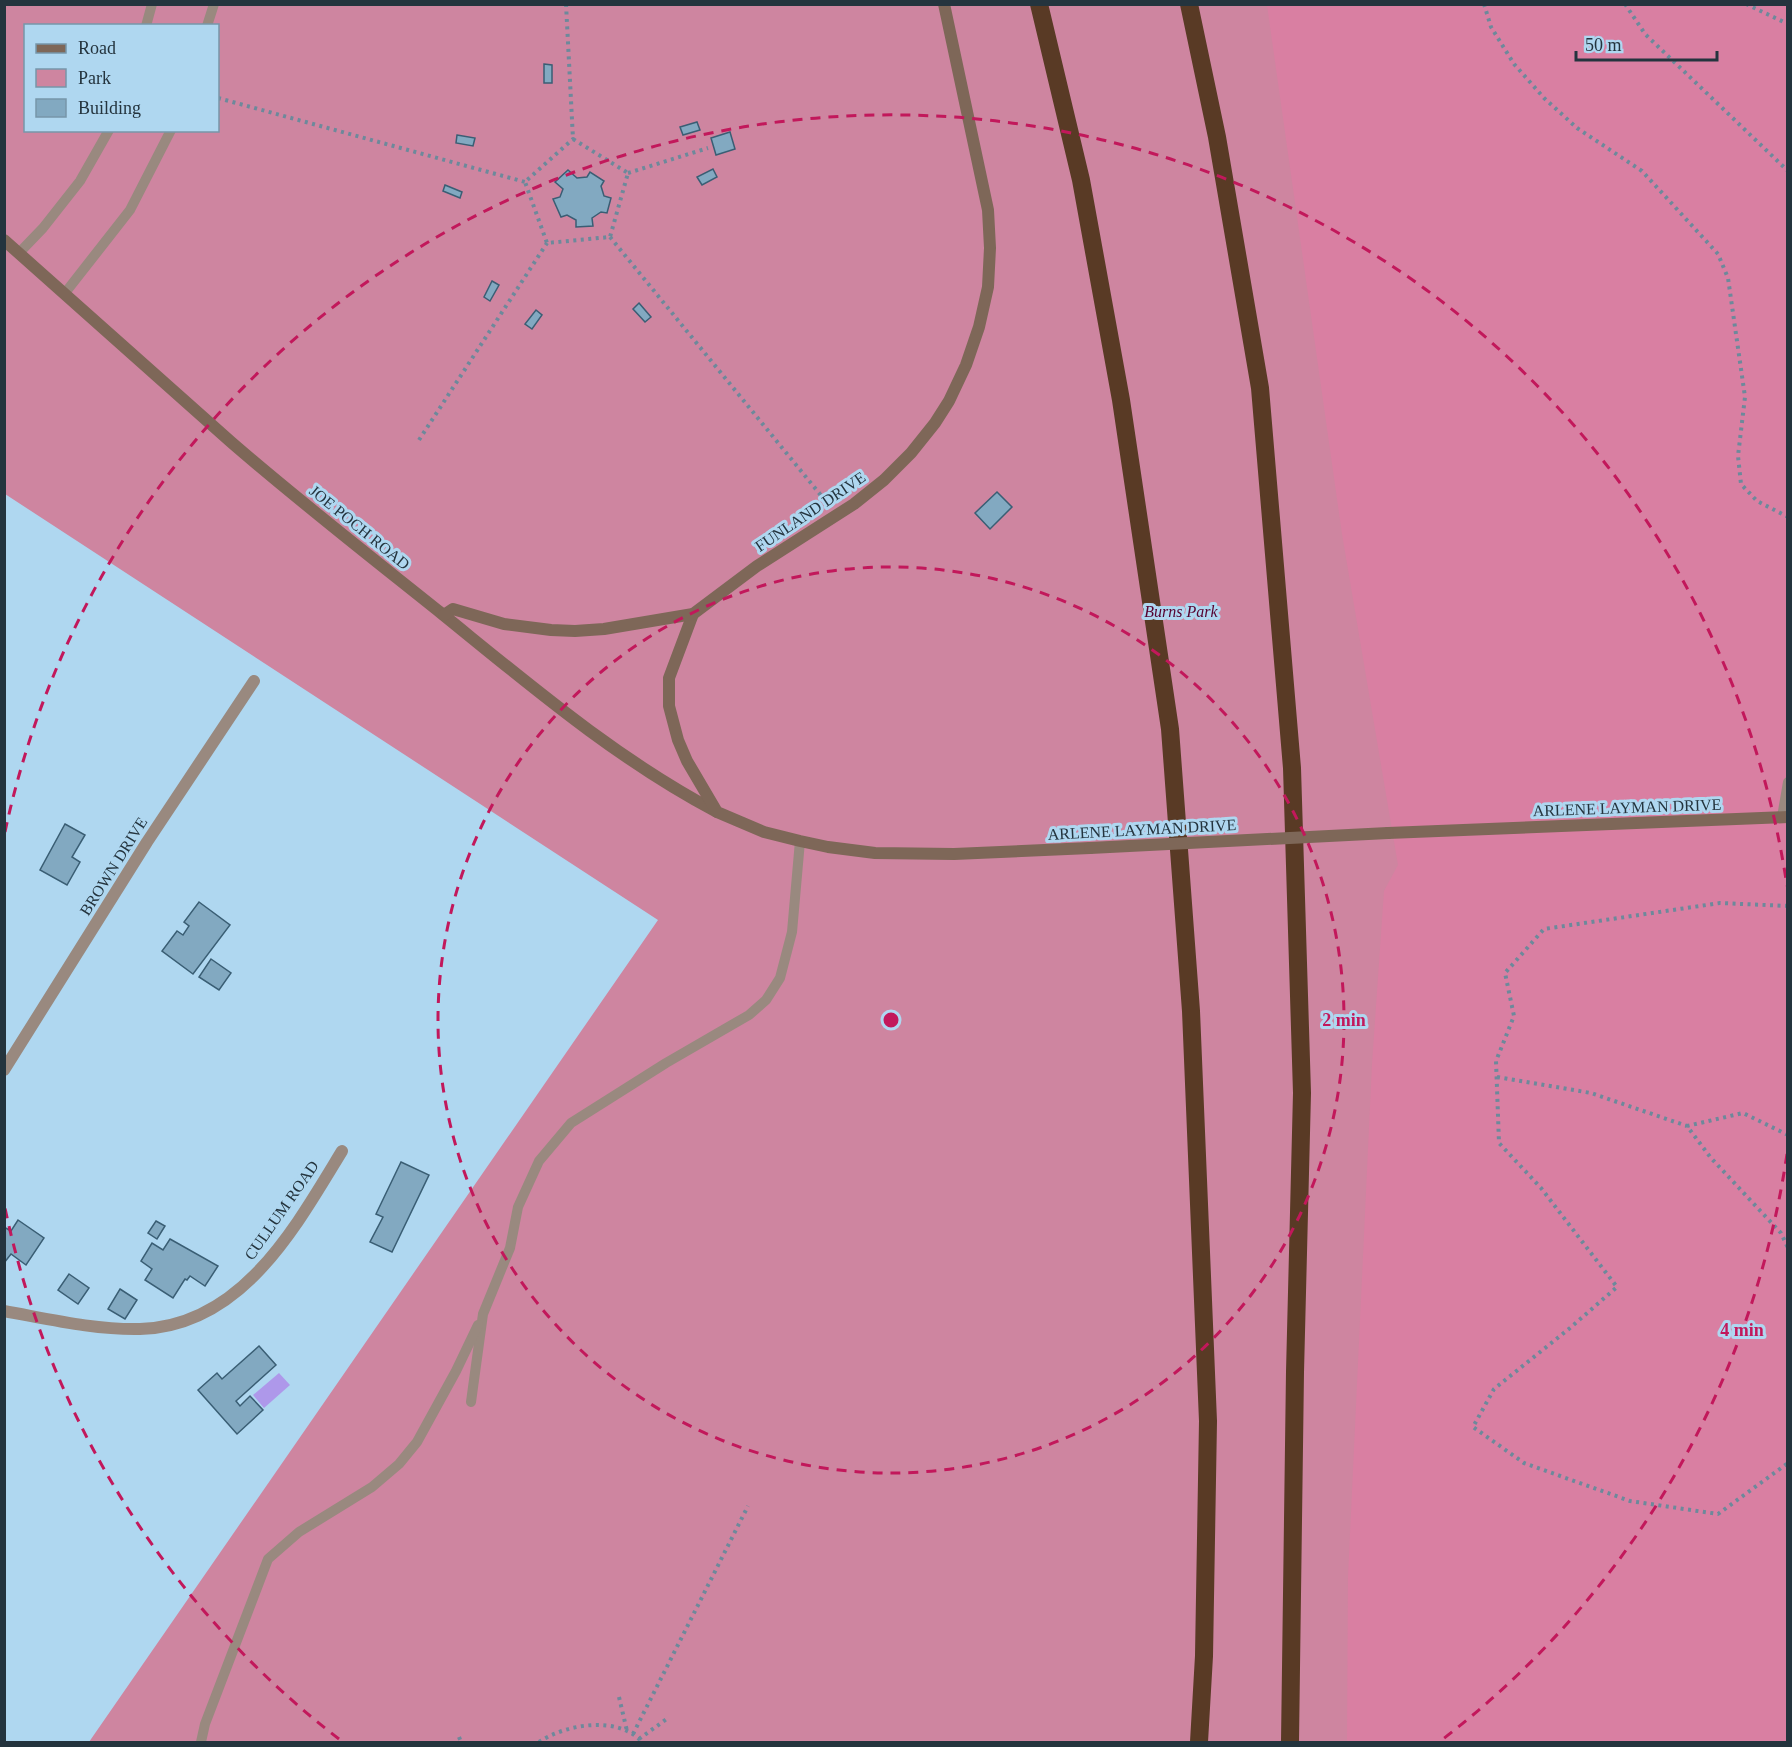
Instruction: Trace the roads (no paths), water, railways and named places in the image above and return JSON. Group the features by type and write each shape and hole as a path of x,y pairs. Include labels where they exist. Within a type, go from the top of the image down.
{"highway":[{"path":"1040,4 1081,180 1121,400 1170,729 1191,1011 1208,1409 1204,1656 1200,1743"},
{"path":"1189,4 1217,137 1260,388 1292,768 1302,1093 1295,1372 1290,1743"}],"street":[{"name":"FUNLAND DRIVE","path":"444,615 453,609 504,624 575,631 604,629 693,614 757,566 854,504 884,480 911,453 949,401 966,365 979,327 988,287 990,248 988,210 944,4"},
{"name":"JOE POCH ROAD","path":"4,240 311,509 552,704 683,794 717,812"},
{"path":"693,614 669,678 669,706 678,740 687,761 717,812"},
{"name":"BROWN DRIVE","path":"4,1070 147,842 254,681"},
{"name":"ARLENE LAYMAN DRIVE","path":"717,812 764,832 828,848 875,853 954,854 1785,817"},
{"name":"CULLUM ROAD","path":"4,1311 111,1328 141,1329 162,1327 210,1311 252,1279 269,1260 314,1197 342,1151"}],"lane":[{"path":"147,24 152,4"},
{"path":"208,24 214,4"},
{"path":"19,253 43,228 80,181 108,132"},
{"path":"65,293 130,210 170,132"},
{"path":"1785,817 1788,782"},
{"path":"201,1743 205,1724 268,1559 298,1532 372,1487 399,1464 417,1442 456,1371 483,1314 510,1248 518,1207 539,1161 571,1124 666,1063 749,1015 766,1000 780,978 792,932 800,841"},
{"path":"471,1402 483,1314"}],"park label":[{"name":"Burns Park","path":"1181,611"}]}
